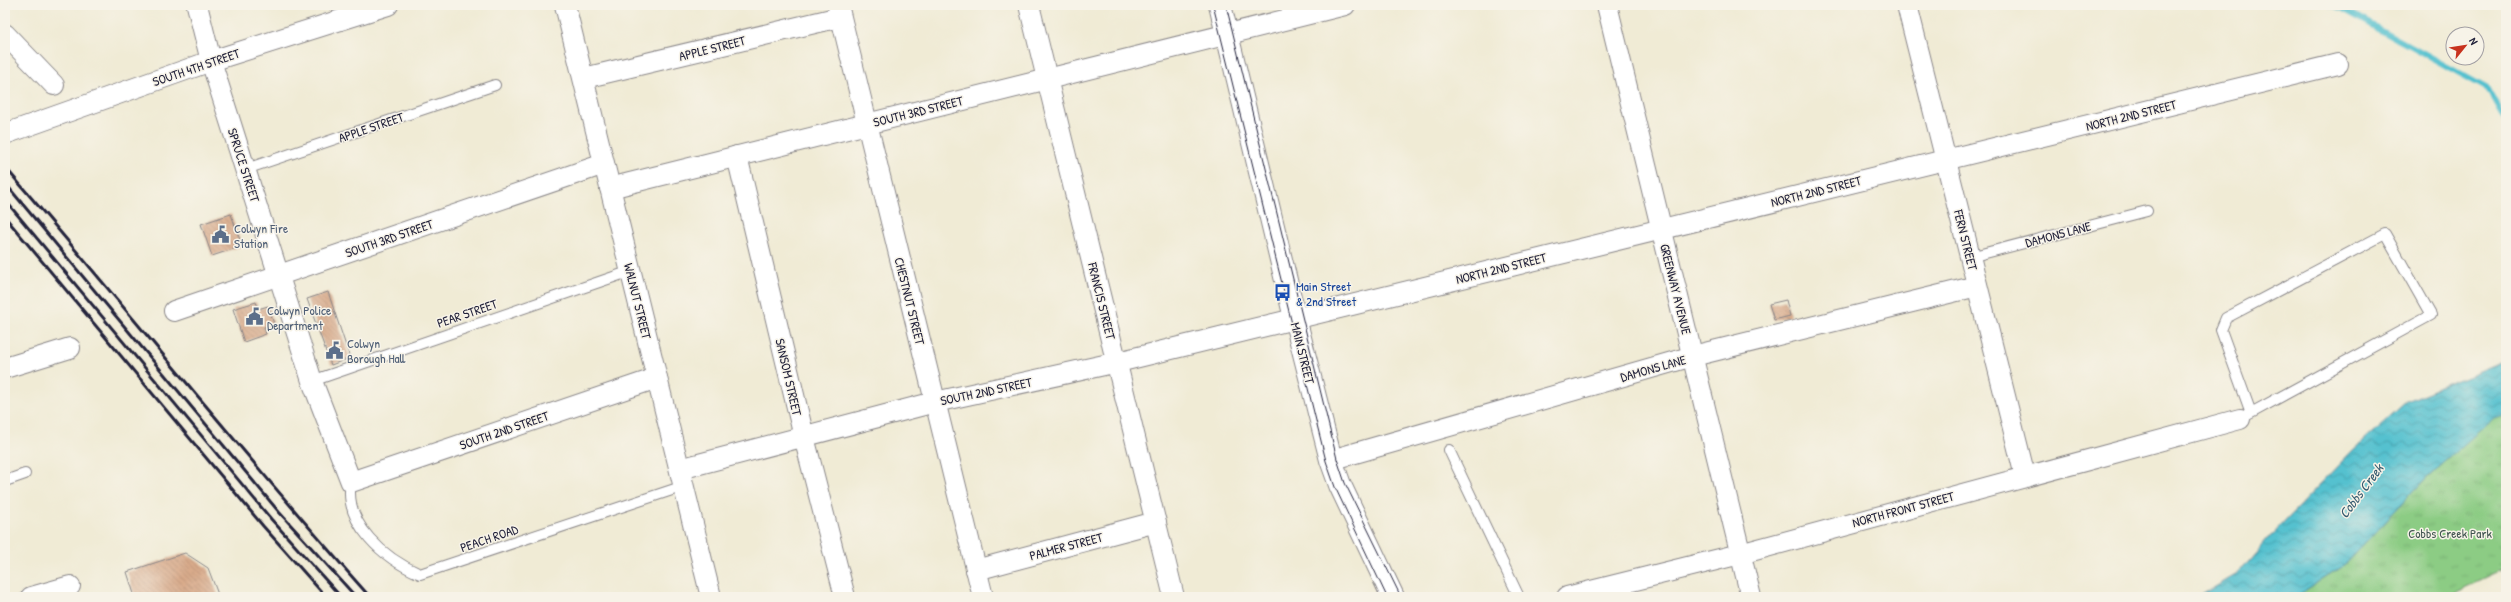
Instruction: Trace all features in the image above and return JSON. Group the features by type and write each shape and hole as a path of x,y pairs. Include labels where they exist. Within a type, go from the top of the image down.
{"main road":[{"name":"MAIN STREET","path":"1220,5 1295,318 1331,460 1340,485 1394,597"}],"street":[{"name":"SPRUCE STREET","path":"197,5 211,61 312,381 351,482"},
{"name":"SOUTH 4TH STREET","path":"12,132 211,61 388,5"},
{"name":"WALNUT STREET","path":"566,5 682,478 707,596"},
{"name":"FRANCIS STREET","path":"1029,5 1046,79 1118,362 1174,597"},
{"name":"SOUTH 3RD STREET","path":"610,188 1226,34 1322,8 1345,5"},
{"name":"GREENWAY AVENUE","path":"1607,5 1751,597"},
{"name":"FERN STREET","path":"1907,5 2025,476"},
{"name":"APPLE STREET","path":"584,78 839,11"},
{"name":"CHESTNUT STREET","path":"839,11 983,597"},
{"path":"5,34 54,85"},
{"name":"NORTH 2ND STREET","path":"1295,318 2338,64"},
{"name":"SANSOM STREET","path":"737,156 804,437 845,597"},
{"name":"SOUTH 3RD STREET","path":"174,311 604,164"},
{"name":"DAMONS LANE","path":"1331,460 1693,356 1977,286"},
{"name":"SOUTH 2ND STREET","path":"682,478 804,437 935,402 1118,362 1295,318"},
{"path":"5,368 70,348"},
{"name":"SOUTH 2ND STREET","path":"351,482 657,378"},
{"name":"NORTH FRONT STREET","path":"1567,597 1740,554 2245,416"},
{"name":"PALMER STREET","path":"976,570 1156,522"},
{"path":"31,597 72,592"}],"lane":[{"name":"APPLE STREET","path":"246,169 495,84"},
{"name":"DAMONS LANE","path":"1970,257 2147,210"},
{"path":"2385,234 2431,315 2245,416 2221,330 2226,318 2385,234"},
{"name":"PEAR STREET","path":"312,381 631,271"},
{"path":"1449,450 1519,597"},
{"path":"5,481 25,474"},
{"name":"PEACH ROAD","path":"351,482 350,502 367,535 384,553 420,574 682,478"}],"green space":[{"name":"Cobbs Creek Park","path":"2506,414 2506,569 2446,597 2295,597 2341,568 2427,477 2494,417"}],"water":[{"name":"Cobbs Creek","path":"2506,360 2506,414 2494,418 2427,477 2341,568 2295,597 2198,597 2239,573 2275,531 2351,452 2407,401"}],"building":[{"name":"Colwyn Fire Station","path":"231,214 242,246 212,256 201,224"},
{"path":"328,292 350,358 331,365 307,299"},
{"path":"1786,300 1790,316 1774,320 1769,304"},
{"name":"Colwyn Police Department","path":"256,302 258,309 268,306 274,324 264,327 266,334 244,342 233,309"},
{"path":"185,553 208,568 219,597 135,597 127,572"}],"waterway":[{"path":"2331,5 2343,9 2488,89 2506,122"}],"tram line":[{"path":"1213,5 1326,461 1335,487 1387,597"},
{"path":"1226,5 1337,459 1345,483 1401,597"}],"railway":[{"path":"5,167 232,437 370,597"},
{"path":"5,183 279,512 356,597"},
{"path":"5,200 271,519 341,597"},
{"path":"5,217 263,526 326,597"}],"place":[{"name":"Colwyn Fire Station","path":"221,235"},
{"name":"Main Street & 2nd Street","path":"1283,293"},
{"name":"Colwyn Police Department","path":"254,317"},
{"name":"Colwyn Borough Hall","path":"334,350"}]}
